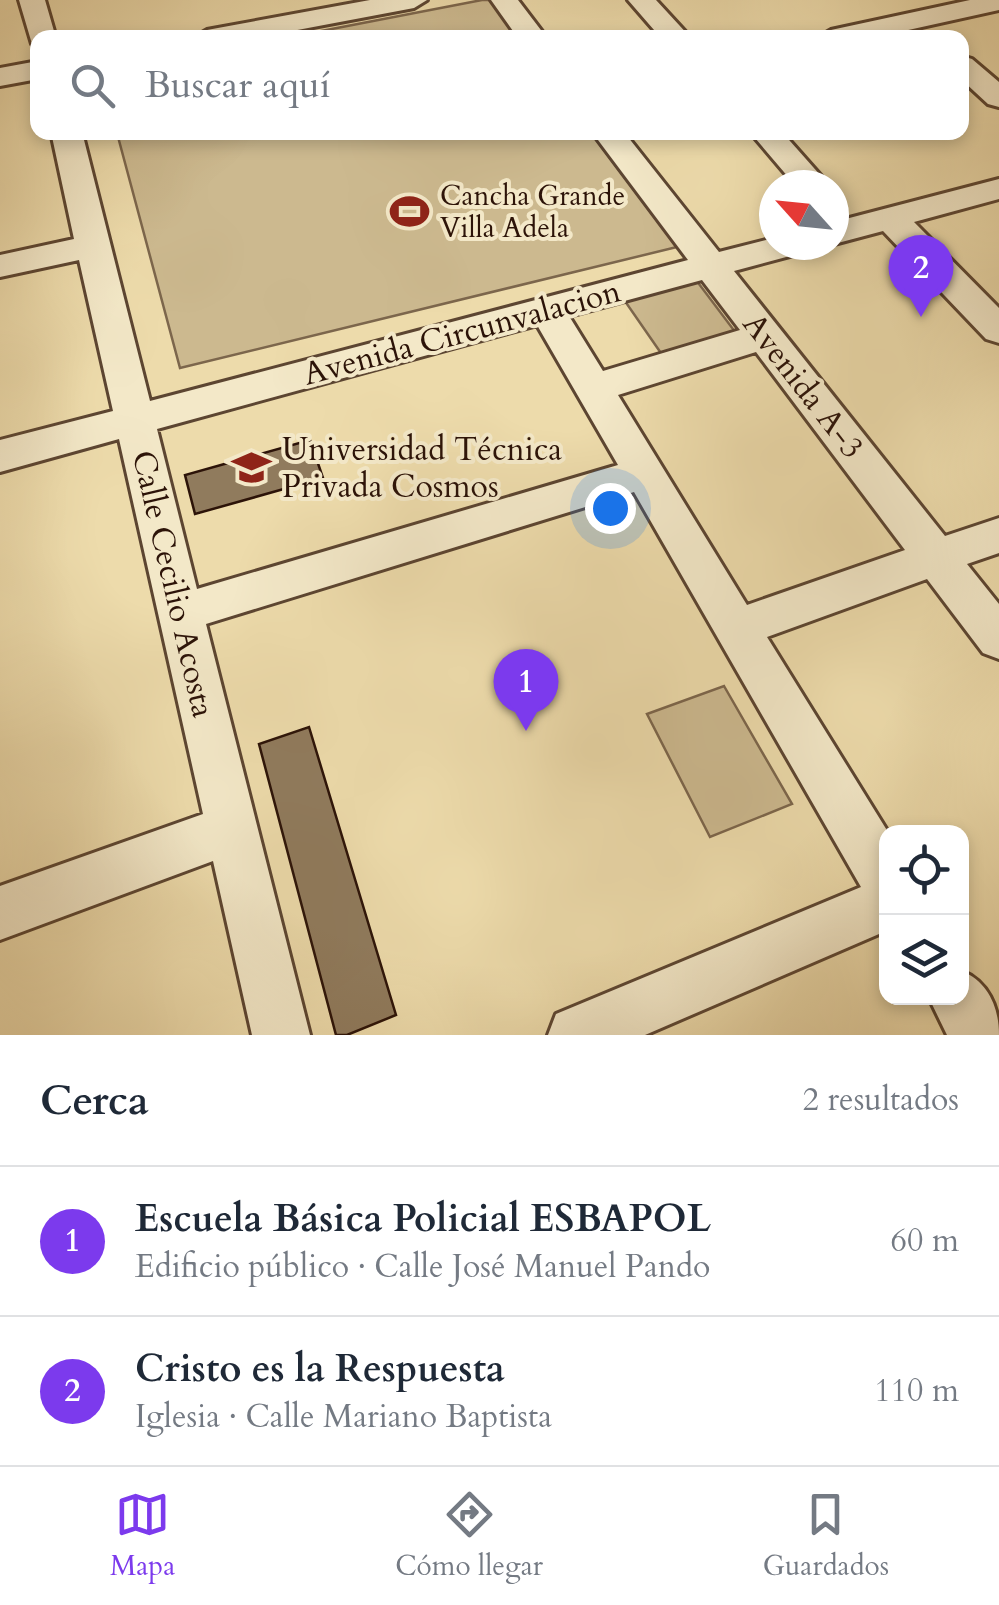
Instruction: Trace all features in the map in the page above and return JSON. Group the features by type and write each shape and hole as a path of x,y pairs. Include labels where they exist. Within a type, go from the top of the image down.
{"street":[{"path":"32,0 40,30"},
{"path":"215,0 218,30"},
{"path":"246,30 414,0"},
{"path":"504,0 527,30"},
{"path":"884,0 918,29 999,2"},
{"path":"646,4 678,3"},
{"path":"646,4 670,30"},
{"path":"0,77 30,71"},
{"path":"975,74 999,98"},
{"name":"Calle Cecilio Acosta","path":"68,140 281,1035"},
{"name":"Avenida A-3","path":"613,140 999,639"},
{"path":"771,140 799,170"},
{"path":"849,222 890,218 999,189"},
{"path":"890,218 999,330"},
{"path":"0,266 93,246"},
{"name":"Avenida Circunvalacion","path":"0,456 759,253"},
{"path":"547,310 879,867"},
{"path":"594,388 765,336"},
{"path":"180,613 644,473"},
{"path":"737,628 999,535"},
{"path":"0,913 232,829"},
{"path":"578,1035 635,1024 879,907"},
{"path":"962,1005 980,1035"}],"shaded area":[{"path":"492,0 514,30 326,30"},
{"path":"119,140 596,140 677,247 180,368"},
{"path":"690,272 736,333 663,356 620,294"},
{"path":"724,686 792,804 710,837 647,714"}],"building":[{"name":"Universidad Técnica Privada Cosmos","path":"310,440 323,478 195,514 185,475"},
{"path":"309,727 396,1015 347,1035 336,1035 259,744"}],"place":[{"name":"Cancha Grande Villa Adela","path":"410,212"},
{"name":"Cristo es la Respuesta","path":"921,317"},
{"name":"Universidad Técnica Privada Cosmos","path":"252,468"},
{"name":"Escuela Básica Policial ESBAPOL","path":"526,731"}]}
